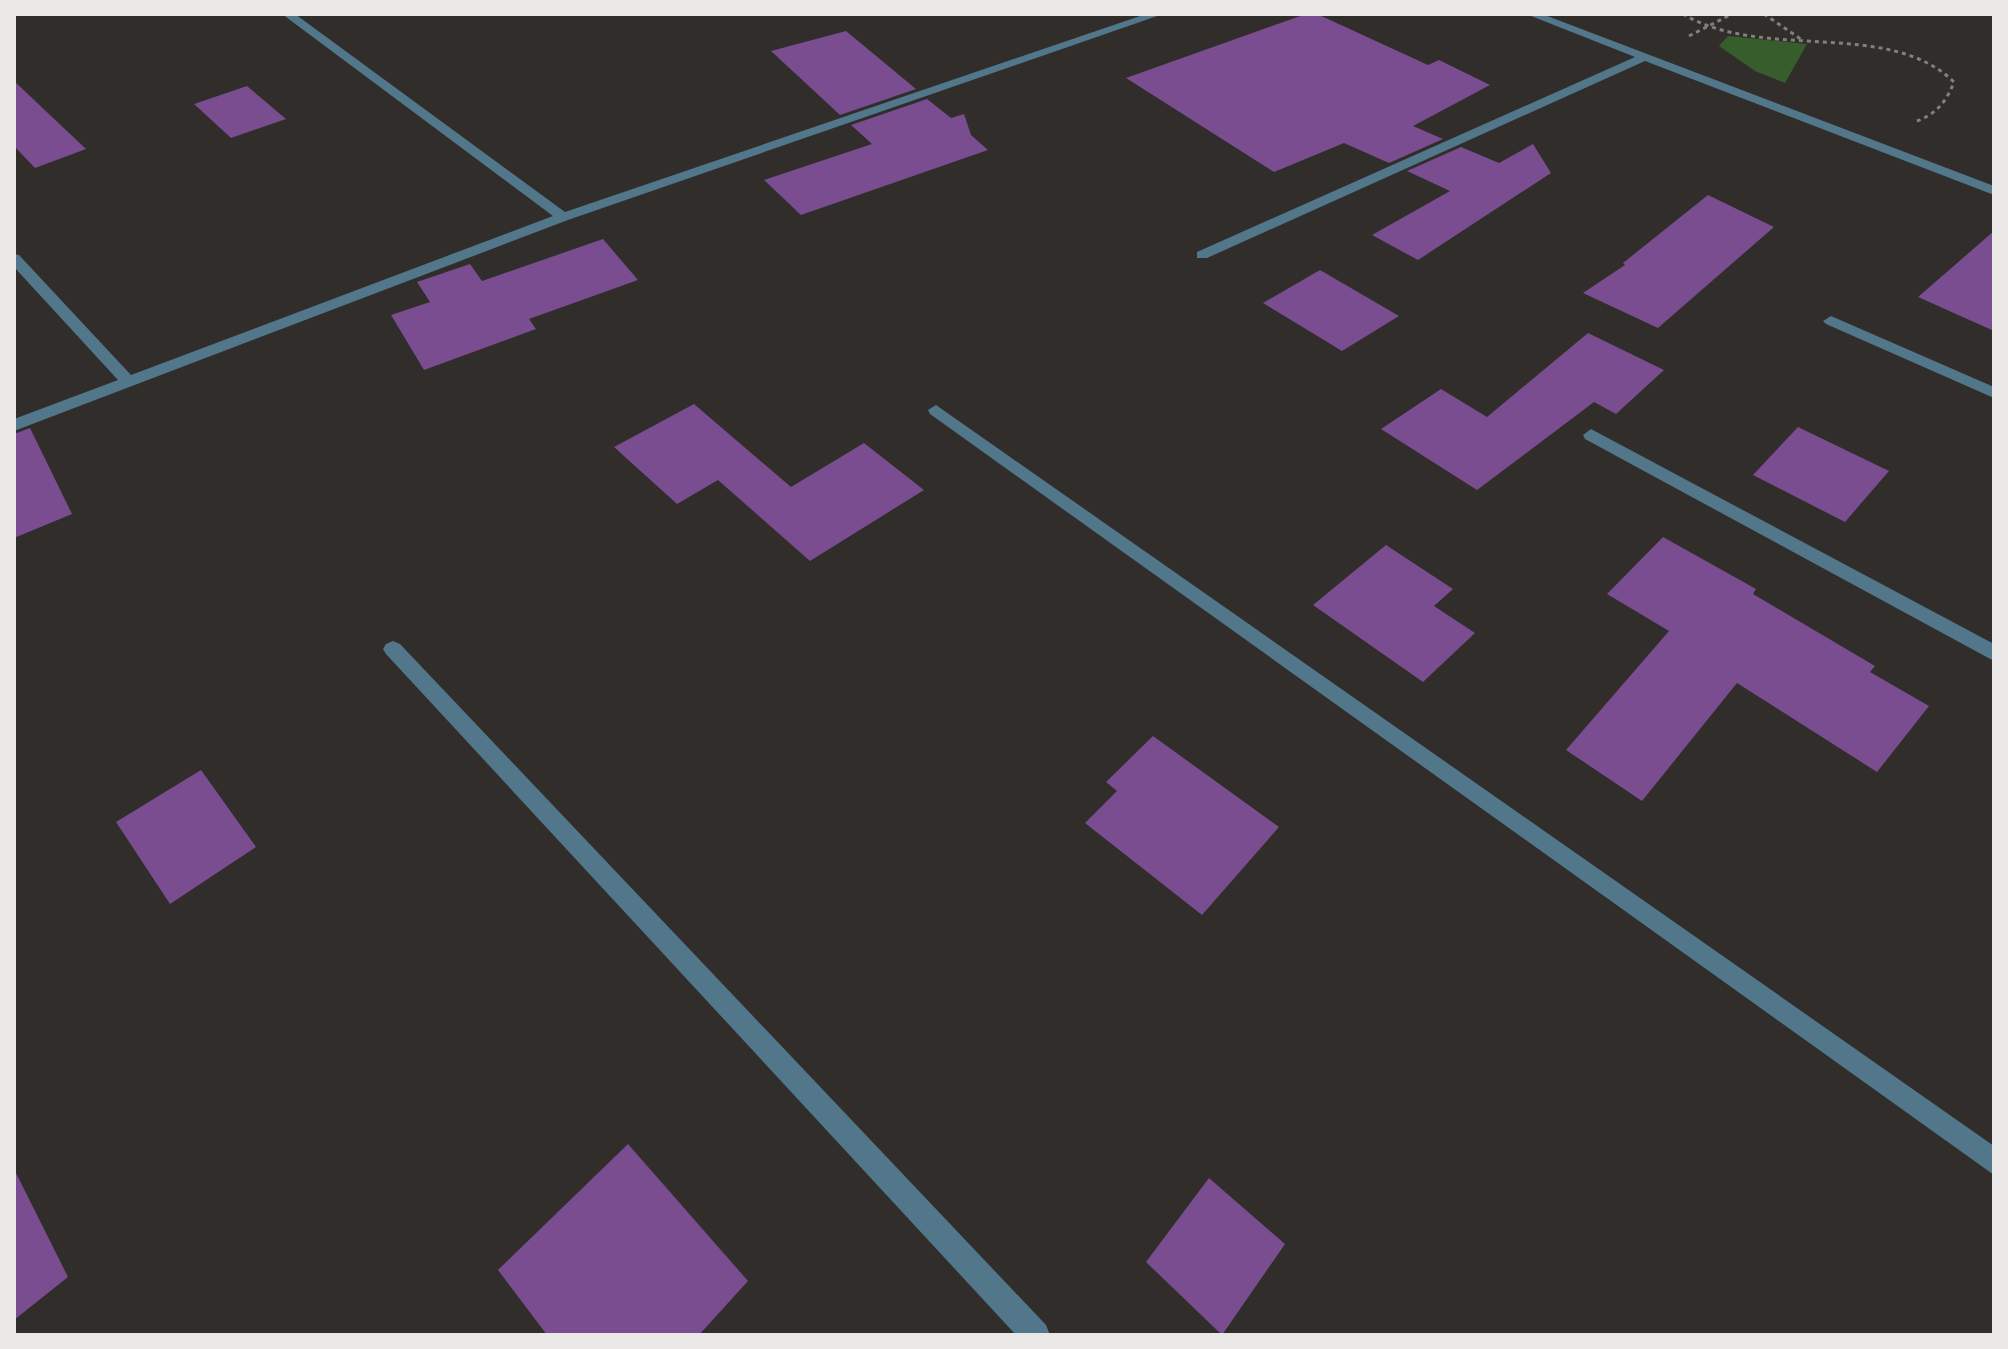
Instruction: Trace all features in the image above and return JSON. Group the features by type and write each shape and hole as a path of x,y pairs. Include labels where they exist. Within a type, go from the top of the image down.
{"lane":[{"path":"288,14 563,217"},
{"path":"14,425 563,217 1157,14"},
{"path":"1532,14 1994,191"},
{"path":"1202,255 1645,57"},
{"path":"14,258 128,381"},
{"path":"1831,321 1994,393"},
{"path":"936,410 1994,1162"},
{"path":"1591,435 1994,653"},
{"path":"393,649 1036,1335"}],"path":[{"path":"1683,14 1707,27 1734,33 1900,54 1936,65 1950,75 1954,82 1950,96 1933,117 1904,123"},
{"path":"1764,14 1803,41"},
{"path":"1681,32 1703,41"}],"green space":[{"path":"1728,36 1807,44 1785,83 1755,71 1719,46"}],"building":[{"path":"1306,14 1317,14 1428,65 1439,60 1490,85 1413,126 1443,139 1389,163 1344,143 1274,172 1126,78"},
{"path":"846,31 916,89 840,115 771,51"},
{"path":"14,81 86,149 35,168 14,146"},
{"path":"247,86 286,119 231,138 194,104"},
{"path":"927,99 951,118 964,114 971,135 988,150 801,215 764,180 872,144 851,125"},
{"path":"1533,144 1551,173 1418,260 1372,235 1450,191 1407,171 1461,147 1499,163"},
{"path":"1708,195 1774,227 1658,328 1583,293 1625,265 1623,263"},
{"path":"1994,231 1994,331 1918,297"},
{"path":"603,239 638,280 529,319 536,329 424,370 391,315 430,302 417,282 470,264 482,281"},
{"path":"1320,270 1399,316 1342,351 1263,303"},
{"path":"1588,333 1664,370 1616,414 1594,402 1477,490 1381,429 1441,389 1487,417"},
{"path":"694,404 791,487 864,443 924,490 810,561 718,480 677,504 614,447"},
{"path":"1798,427 1889,471 1845,522 1753,475"},
{"path":"30,428 72,514 14,538 14,434"},
{"path":"1663,537 1756,589 1753,594 1875,666 1870,672 1929,706 1877,772 1737,683 1642,801 1566,750 1669,631 1607,594"},
{"path":"1386,545 1453,589 1434,606 1475,633 1423,682 1313,605"},
{"path":"1153,736 1279,827 1202,915 1085,823 1117,791 1106,782"},
{"path":"201,770 256,847 170,904 116,822"},
{"path":"628,1144 748,1281 699,1335 547,1335 498,1270"},
{"path":"14,1169 68,1277 14,1320"},
{"path":"1209,1178 1285,1244 1222,1335 1146,1262"}]}
